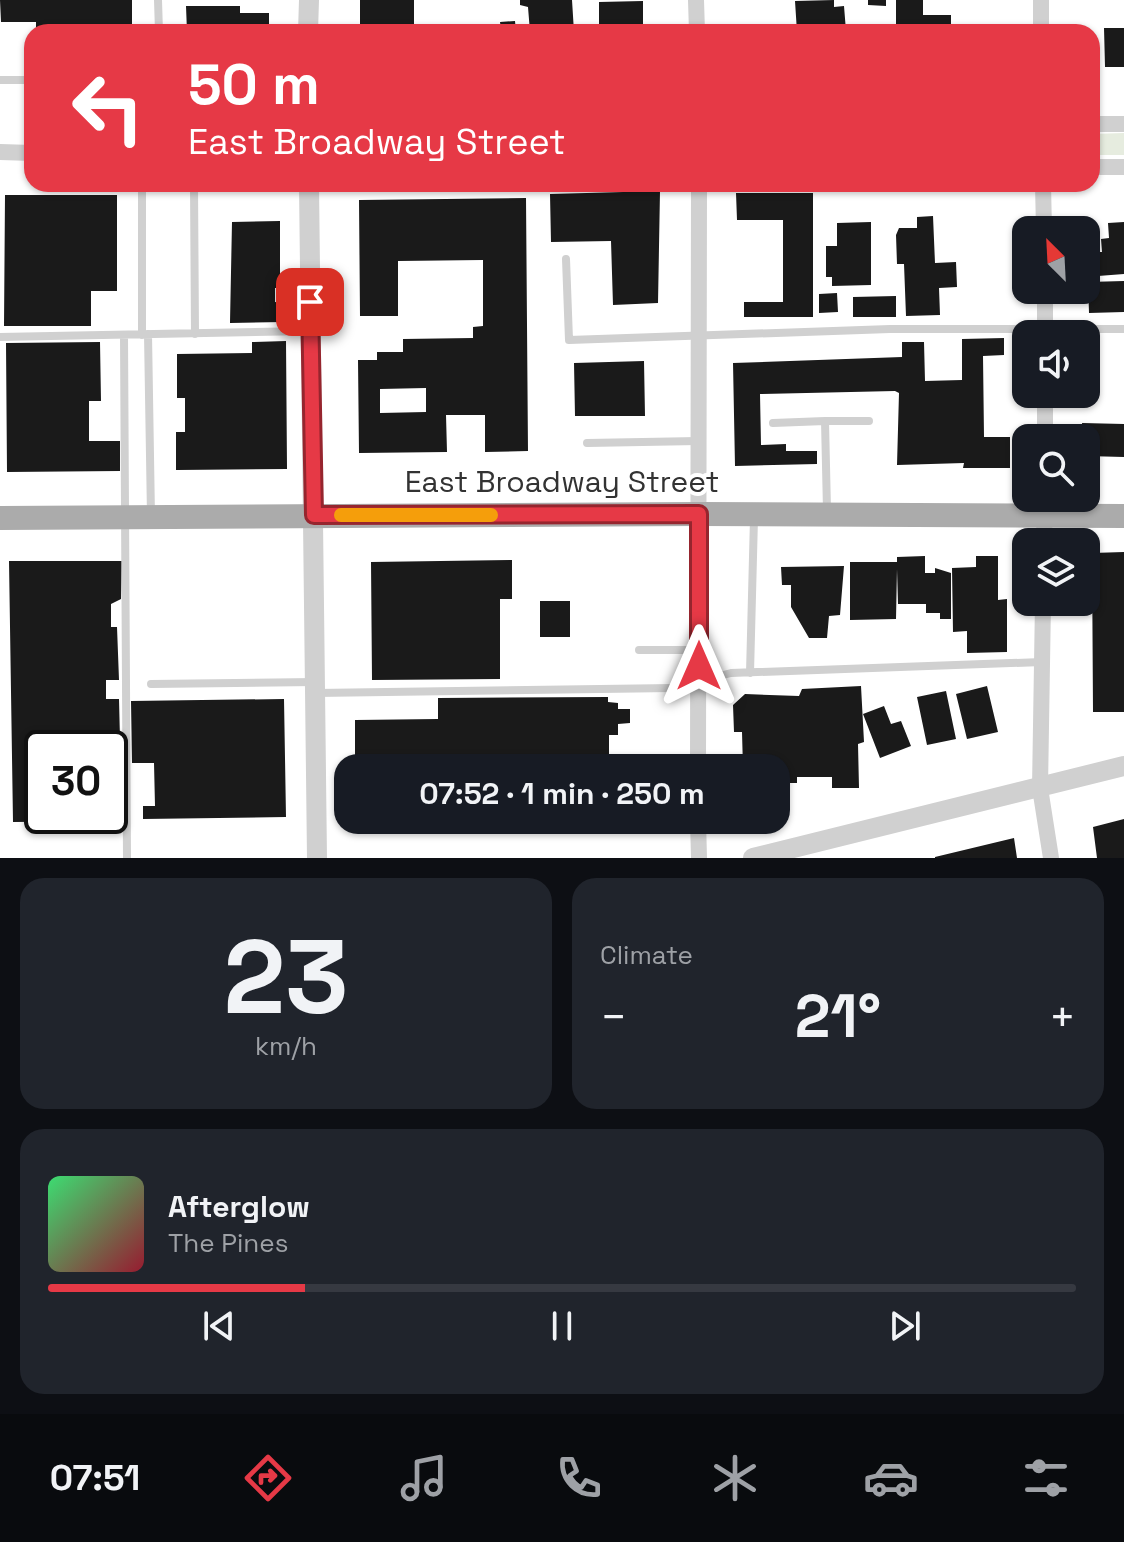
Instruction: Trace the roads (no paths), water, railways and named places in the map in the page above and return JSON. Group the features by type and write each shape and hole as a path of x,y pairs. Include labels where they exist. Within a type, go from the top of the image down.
{"main road":[{"name":"East Broadway Street","path":"0,518 827,515 1012,508"},
{"name":"East Broadway Street","path":"1089,512 1124,516"}],"street":[{"path":"308,24 309,0"},
{"path":"696,0 697,24"},
{"path":"1041,0 1041,24"},
{"path":"1100,124 1124,124"},
{"path":"0,152 24,153"},
{"path":"1100,167 1124,167"},
{"path":"309,192 317,858"},
{"path":"698,754 699,192"},
{"path":"1043,192 1044,216"},
{"path":"1043,616 1040,788 1051,858"},
{"path":"753,858 779,855 1124,766"},
{"path":"698,834 699,858"}],"lane":[{"path":"158,0 159,24"},
{"path":"0,80 24,80"},
{"path":"142,192 151,516"},
{"path":"194,192 195,334"},
{"path":"566,259 569,340 890,329 1012,331"},
{"path":"1100,330 1124,329"},
{"path":"0,337 310,331"},
{"path":"124,335 127,858"},
{"path":"825,421 827,515"},
{"path":"773,423 869,421"},
{"path":"587,443 699,441"},
{"path":"750,673 754,514"},
{"path":"639,650 699,650"},
{"path":"151,684 673,688 750,673 1042,662"}]}
